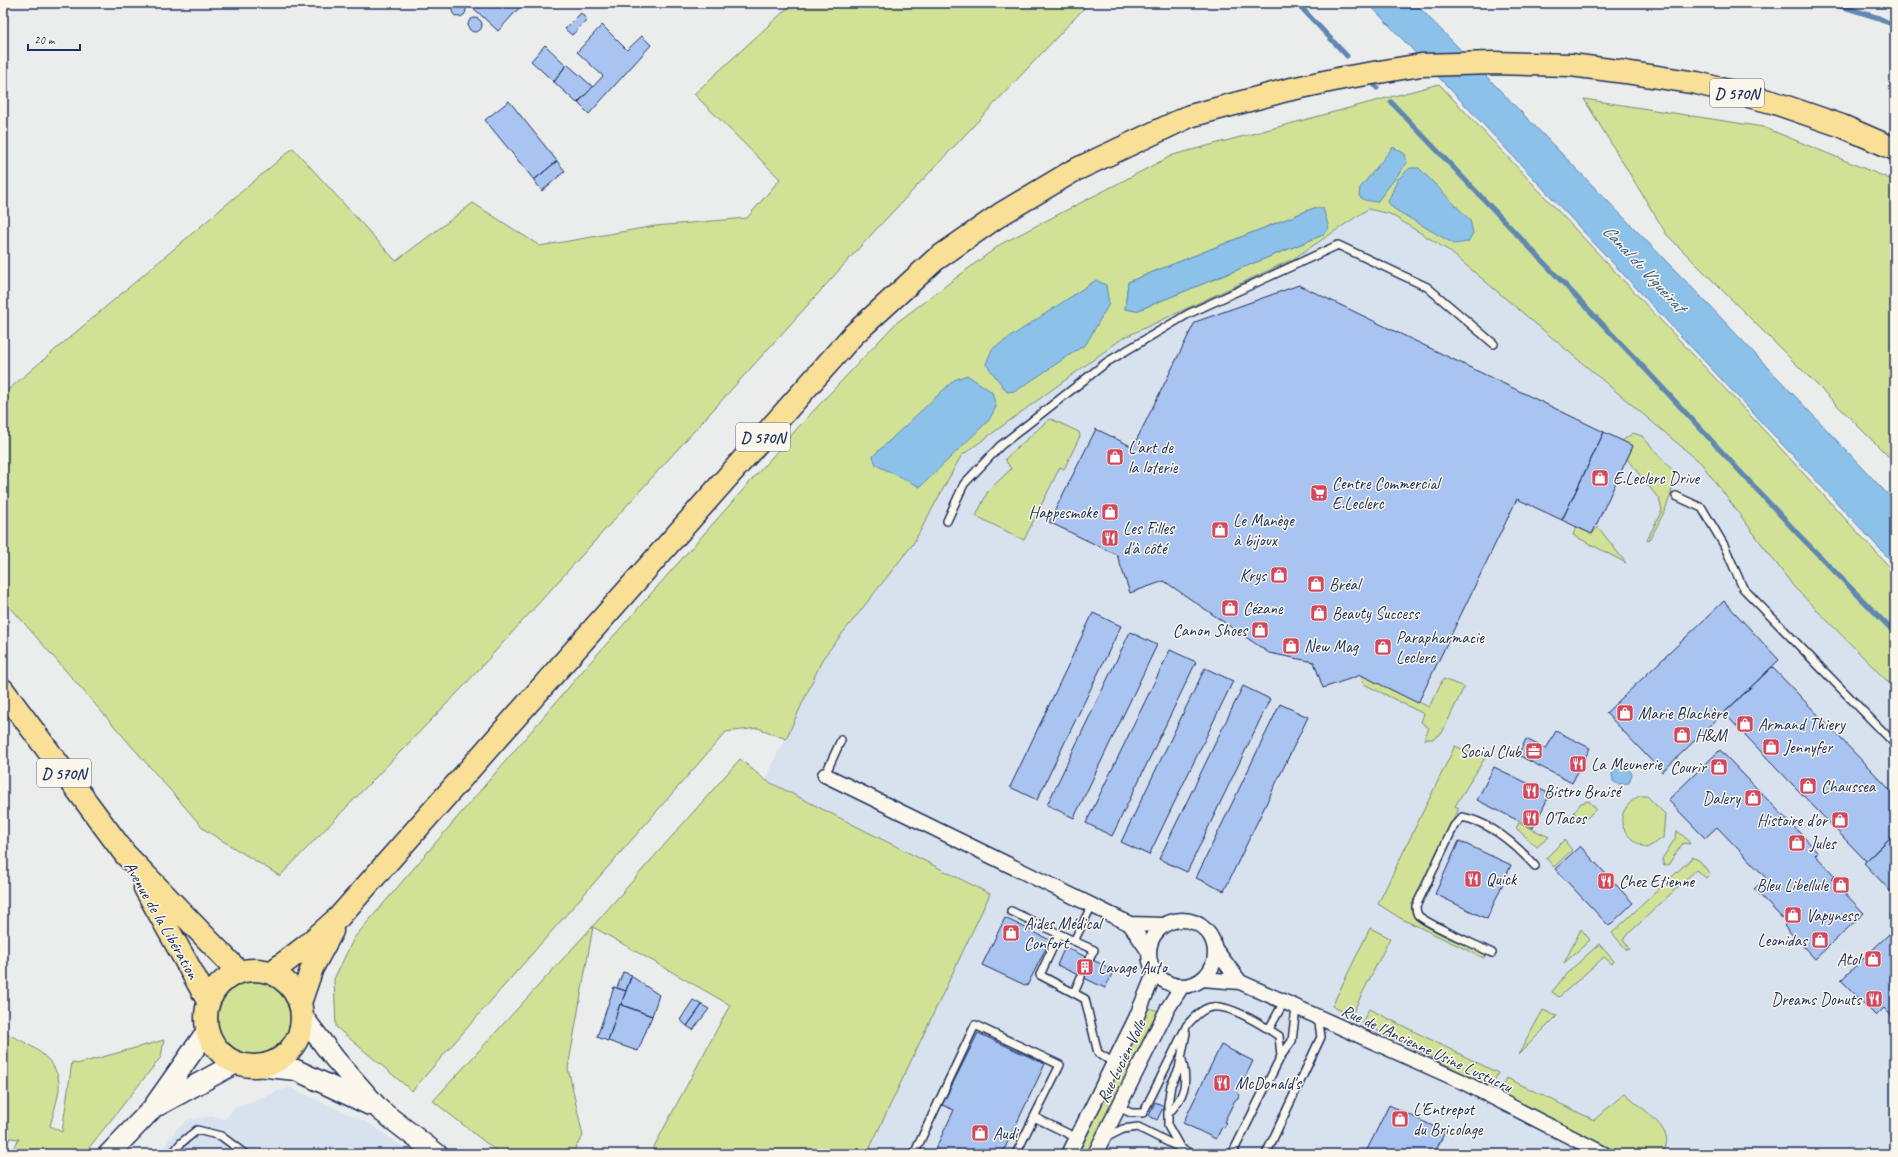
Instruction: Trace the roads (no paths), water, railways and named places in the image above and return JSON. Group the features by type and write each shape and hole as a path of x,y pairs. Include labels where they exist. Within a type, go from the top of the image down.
{"main road":[{"name":"D 570N","path":"271,973 305,947 339,917 853,335 935,260 1001,214 1073,171 1190,116 1286,90 1421,65 1494,63 1571,65 1697,83 1772,102 1842,126 1895,149"},
{"name":"D 570N","path":"3,690 125,854"},
{"name":"Avenue de la Libération","path":"125,854 239,972"},
{"name":"Avenue de la Libération","path":"125,854 208,1002"},
{"name":"D 570N","path":"301,1010 312,968 339,917"},
{"path":"380,1110 296,1070 247,1066 236,1063 223,1056 213,1045 207,1031 205,1016 208,1002 215,988 226,978 239,972 255,970 271,973 286,982 294,991 301,1010 335,1059 380,1110 437,1154"},
{"path":"258,1066 272,1063 285,1055 294,1044 300,1031 301,1010"},
{"path":"109,1154 152,1109 207,1031"},
{"path":"152,1109 236,1063"}],"street":[{"path":"825,775 1130,924 1163,925"},
{"path":"1174,920 1196,922 1206,929 1212,938 1215,949 1212,965 1202,979 1192,984 1182,986 1172,984 1162,979 1156,972 1151,962 1151,942 1163,925 1174,920"},
{"path":"1130,924 1150,952"},
{"name":"Rue de l'Ancienne Usine Lustucru","path":"1215,949 1240,982"},
{"path":"1069,1154 1114,1063 1156,972"},
{"name":"Rue de l'Ancienne Usine Lustucru","path":"1202,979 1240,982 1461,1081 1601,1153"},
{"name":"Rue Lucien Volle","path":"1101,1148 1119,1107 1168,1008 1182,986"}],"lane":[{"path":"947,522 964,484 1000,446 1108,362 1188,314 1338,245 1427,286 1494,344"},
{"path":"1676,496 1702,508 1724,545 1743,588 1895,744"},
{"path":"825,775 841,740"},
{"path":"1492,953 1428,922 1418,914 1416,910 1416,906 1454,826 1462,817 1479,823 1517,847 1535,866"},
{"path":"1074,941 1092,905"},
{"path":"1011,911 1094,950 1090,958"},
{"path":"1059,934 1040,975 1085,999 1098,1053 1114,1063"},
{"path":"1074,993 1081,977"},
{"path":"1269,1030 1284,1002"},
{"path":"1119,1107 1131,1113 1143,1113 1187,1025 1197,1015 1212,1007 1233,1010 1279,1036 1281,1056"},
{"path":"1232,1154 1281,1056 1292,1041 1303,1010 1319,1023 1321,1037 1266,1154"},
{"path":"914,1154 975,1025 1060,1065 1016,1154"},
{"path":"1181,1149 1168,1126 1168,1114 1171,1085 1180,1069 1187,1025"},
{"path":"1168,1114 1176,1106 1185,1089 1185,1072 1182,1058"},
{"path":"1034,1117 1077,1138"},
{"path":"1101,1148 1123,1129 1138,1127 1192,1154"},
{"path":"172,1154 181,1143 197,1130 221,1136 245,1154"}],"water":[{"name":"Canal du Vigueirat","path":"1368,3 1415,3 1706,302 1895,502 1895,565 1467,107"},
{"path":"1393,147 1405,154 1407,163 1377,202 1364,200 1359,196 1360,188"},
{"path":"1410,168 1419,168 1470,220 1473,233 1468,242 1454,244 1394,209 1388,202 1397,180"},
{"path":"1314,208 1323,208 1329,228 1323,235 1136,311 1125,309 1128,282"},
{"path":"1096,280 1106,285 1109,304 1086,344 1016,391 1007,392 986,364 992,349"},
{"path":"967,375 992,392 996,407 989,420 920,487 876,465 873,456 954,380"},
{"path":"1621,763 1625,764 1632,774 1629,783 1618,784 1613,781 1612,774"}],"waterway":[{"path":"1297,3 1347,56"},
{"path":"1831,3 1879,18 1895,26"},
{"path":"1370,80 1377,88"},
{"path":"1391,102 1648,372 1798,534 1895,633"}],"place":[{"name":"L'art de la loterie","path":"1115,457"},
{"name":"E.Leclerc Drive","path":"1600,478"},
{"name":"Centre Commercial E.Leclerc","path":"1319,493"},
{"name":"Happesmoke","path":"1110,512"},
{"name":"Le Manège à bijoux","path":"1220,530"},
{"name":"Les Filles d'à côté","path":"1110,538"},
{"name":"Krys","path":"1279,575"},
{"name":"Bréal","path":"1316,584"},
{"name":"Cézane","path":"1230,608"},
{"name":"Beauty Success","path":"1319,613"},
{"name":"Canon Shoes","path":"1260,630"},
{"name":"New Mag","path":"1291,646"},
{"name":"Parapharmacie Leclerc","path":"1383,647"},
{"name":"Marie Blachère","path":"1625,713"},
{"name":"Armand Thiery","path":"1745,724"},
{"name":"H&M","path":"1682,735"},
{"name":"Jennyfer","path":"1771,747"},
{"name":"Social Club","path":"1534,751"},
{"name":"La Meunerie","path":"1578,764"},
{"name":"Courir","path":"1719,767"},
{"name":"Chaussea","path":"1808,786"},
{"name":"Bistro Braisé","path":"1531,791"},
{"name":"Dalery","path":"1753,798"},
{"name":"O'Tacos","path":"1531,818"},
{"name":"Histoire d'or","path":"1840,820"},
{"name":"Jules","path":"1797,843"},
{"name":"Quick","path":"1473,879"},
{"name":"Chez Etienne","path":"1606,881"},
{"name":"Bleu Libellule","path":"1841,885"},
{"name":"Vapyness","path":"1793,915"},
{"name":"Aides Médical Confort","path":"1011,933"},
{"name":"Leonidas","path":"1820,940"},
{"name":"Atol","path":"1873,959"},
{"name":"Lavage Auto","path":"1085,967"},
{"name":"Dreams Donuts","path":"1874,999"},
{"name":"McDonald's","path":"1222,1083"},
{"name":"L'Entrepot du Bricolage","path":"1400,1119"},
{"name":"Audi","path":"980,1133"}]}
